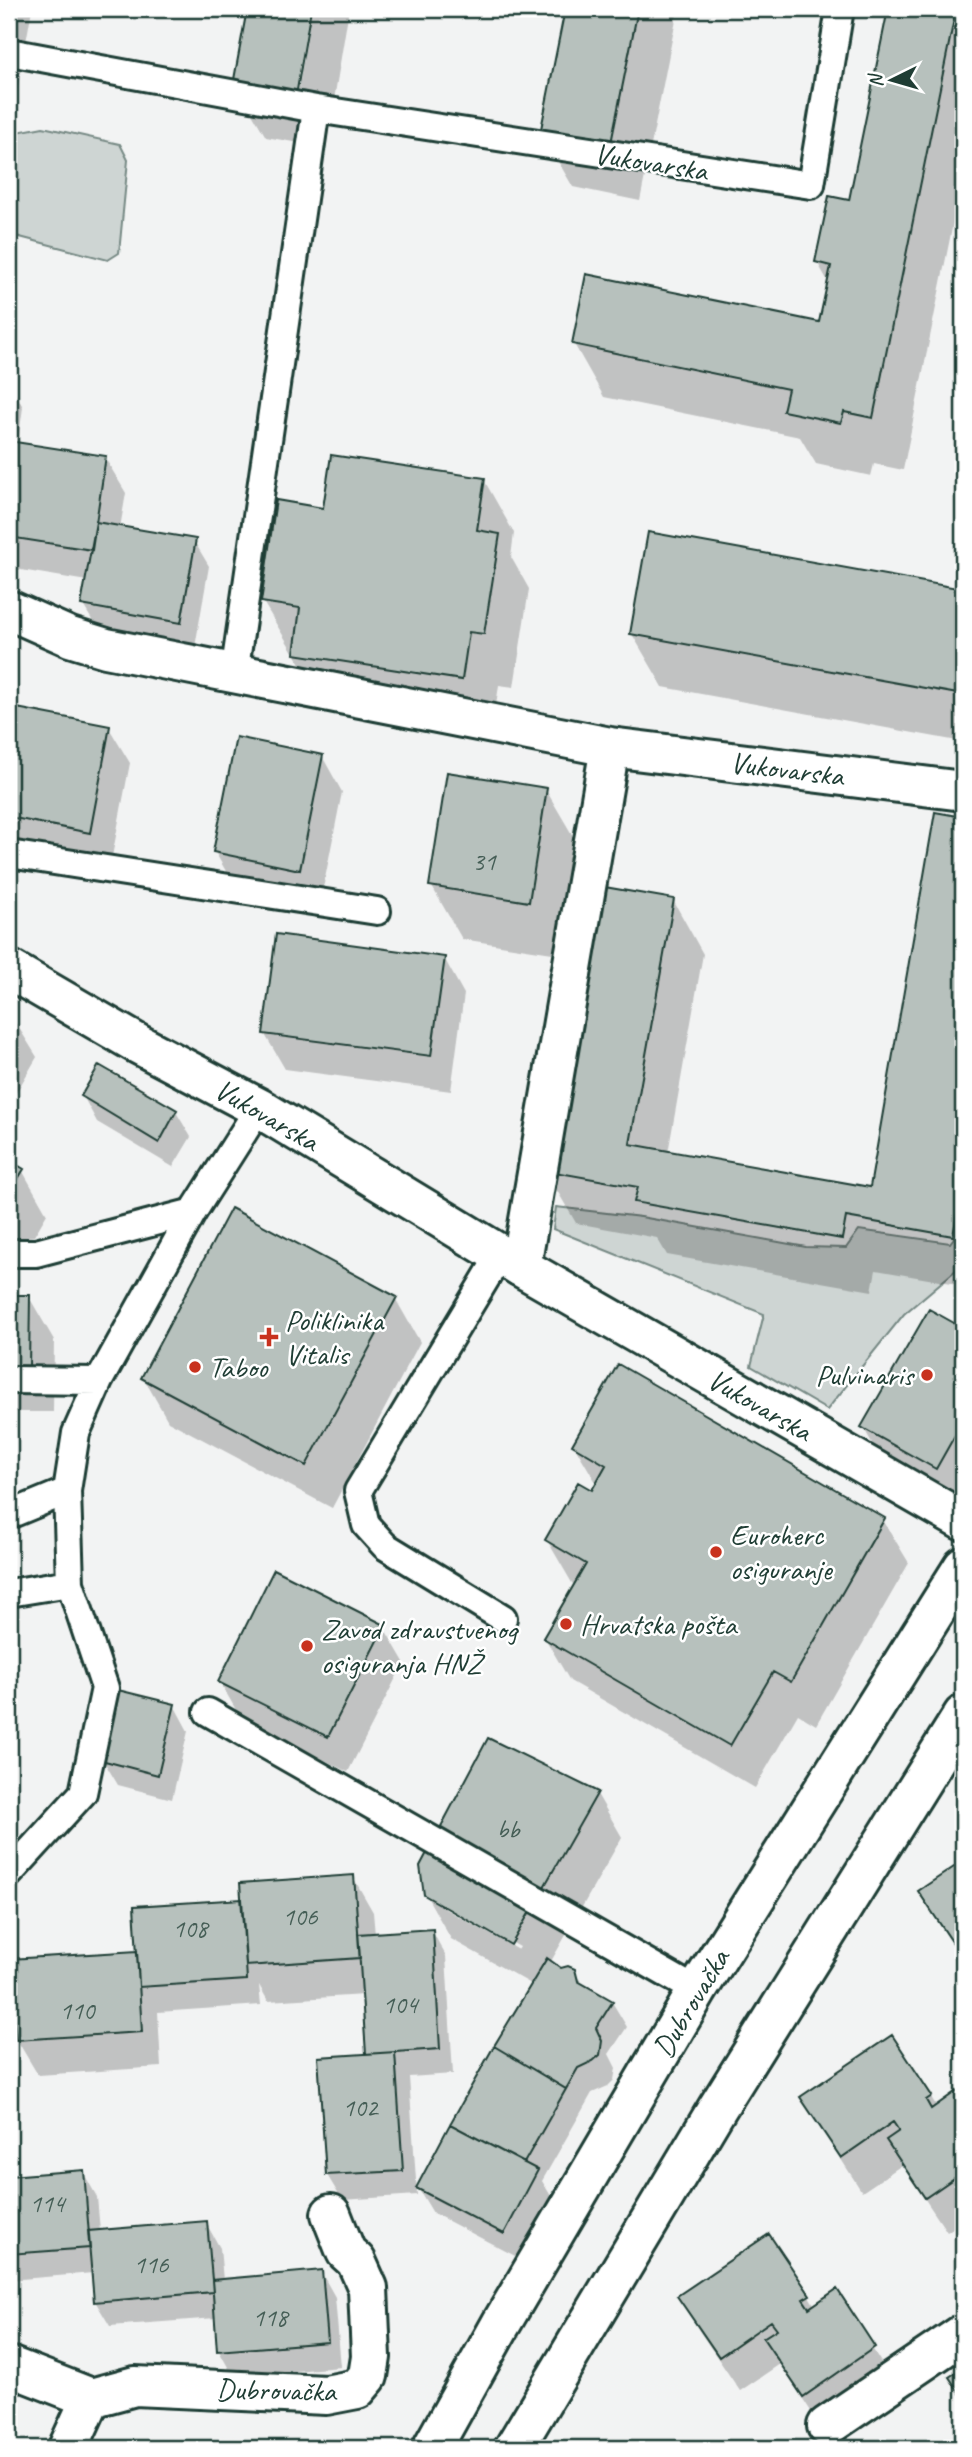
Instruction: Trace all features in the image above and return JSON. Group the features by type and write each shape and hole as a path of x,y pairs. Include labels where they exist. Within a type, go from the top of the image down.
{"street":[{"name":"Vukovarska","path":"9,610 70,637 106,648 610,747 963,791"},
{"path":"510,1261 610,747"},
{"name":"Vukovarska","path":"9,969 138,1044 259,1108 510,1261 963,1521"},
{"name":"Dubrovačka","path":"432,2448 487,2348 697,1991 963,1567"},
{"path":"514,2448 718,2107 963,1715"},
{"name":"Dubrovačka","path":"91,2398 135,2386 326,2395 357,2389 369,2376 372,2357 368,2288 356,2261 346,2252 331,2214"},
{"path":"827,2426 963,2334"},
{"path":"9,2366 91,2398 68,2448"}],"lane":[{"name":"Vukovarska","path":"9,52 316,109 811,185 840,9"},
{"path":"234,675 316,109"},
{"path":"9,854 377,911"},
{"path":"9,1874 83,1793 105,1688 70,1583 67,1491 76,1433 99,1381 192,1212 259,1108"},
{"path":"9,1253 36,1253 192,1212"},
{"path":"503,1618 385,1546 366,1525 358,1491 510,1261"},
{"path":"9,1380 99,1381"},
{"path":"9,1515 67,1491"},
{"path":"9,1593 70,1583"},
{"path":"208,1712 697,1991"}],"shaded area":[{"path":"43,127 120,144 128,160 119,253 108,260 9,232 9,194 17,132"},
{"path":"556,1207 641,1217 806,1247 846,1248 859,1230 950,1243 963,1226 963,1264 904,1314 827,1410 751,1366 764,1314 553,1229"}],"building":[{"path":"247,9 311,9 296,96 233,85"},
{"path":"565,9 638,9 610,148 540,134"},
{"path":"888,9 956,9 873,418 844,412 841,423 783,411 788,389 572,344 586,274 819,322 831,266 815,262 829,196 849,200"},
{"path":"9,441 106,456 92,550 9,537"},
{"path":"331,455 485,478 477,530 500,534 484,634 469,632 462,680 294,654 300,608 261,602 276,500 323,508"},
{"path":"96,522 196,539 181,623 81,605"},
{"path":"648,532 963,589 963,695 630,634"},
{"path":"17,708 110,726 90,833 9,817 9,750"},
{"path":"236,737 323,755 300,870 213,852"},
{"path":"447,772 547,788 529,902 429,886"},
{"path":"935,812 963,817 963,1180 953,1236 846,1217 842,1239 634,1202 638,1187 543,1170 593,885 674,899 630,1144 870,1187"},
{"path":"276,934 445,957 431,1056 263,1034"},
{"path":"99,1065 177,1110 159,1143 81,1096"},
{"path":"9,1160 24,1169 9,1193"},
{"name":"Poliklinika Vitalis","path":"231,1208 397,1297 306,1466 141,1378"},
{"path":"9,1293 30,1295 29,1369 9,1369"},
{"name":"Pulvinaris","path":"929,1309 963,1328 963,1421 936,1469 861,1427"},
{"name":"Euroherc osiguranje","path":"618,1364 885,1518 791,1682 773,1672 730,1746 543,1638 586,1564 545,1540 578,1482 592,1490 606,1465 572,1445"},
{"path":"274,1569 385,1625 328,1737 218,1682"},
{"path":"118,1690 175,1704 158,1775 101,1760"},
{"path":"488,1738 598,1792 511,1945 424,1895 420,1866"},
{"path":"963,1861 963,1949 959,1952 918,1891"},
{"path":"354,1875 360,1958 246,1966 240,1883"},
{"path":"242,1899 247,1980 139,1987 134,1906"},
{"path":"433,1929 440,2049 366,2054 358,1934"},
{"path":"137,1951 142,2032 16,2040 10,1959"},
{"path":"547,1958 561,1968 568,1966 575,1969 578,1981 613,2001 596,2028 602,2041 600,2055 578,2068 566,2089 494,2046"},
{"path":"892,2035 932,2096 926,2100 931,2109 958,2090 963,2097 963,2172 925,2198 886,2140 899,2131 893,2122 841,2158 800,2097"},
{"path":"494,2046 566,2089 524,2163 450,2124"},
{"path":"395,2052 403,2171 326,2175 318,2057"},
{"path":"450,2124 538,2170 504,2234 416,2188"},
{"path":"84,2170 90,2248 9,2254 9,2176"},
{"path":"207,2221 213,2292 94,2302 88,2231"},
{"path":"769,2234 810,2295 803,2299 809,2308 837,2289 875,2347 803,2397 763,2338 777,2329 771,2321 719,2357 677,2296"},
{"path":"322,2270 328,2342 217,2351 212,2280"},
{"path":"963,2368 963,2398 949,2377"}],"place":[{"name":"Poliklinika Vitalis","path":"269,1337"},
{"name":"Taboo","path":"195,1367"},
{"name":"Pulvinaris","path":"927,1375"},
{"name":"Euroherc osiguranje","path":"716,1552"},
{"name":"Hrvatska pošta","path":"566,1624"},
{"name":"Zavod zdravstvenog osiguranja HNŽ","path":"307,1646"}]}
